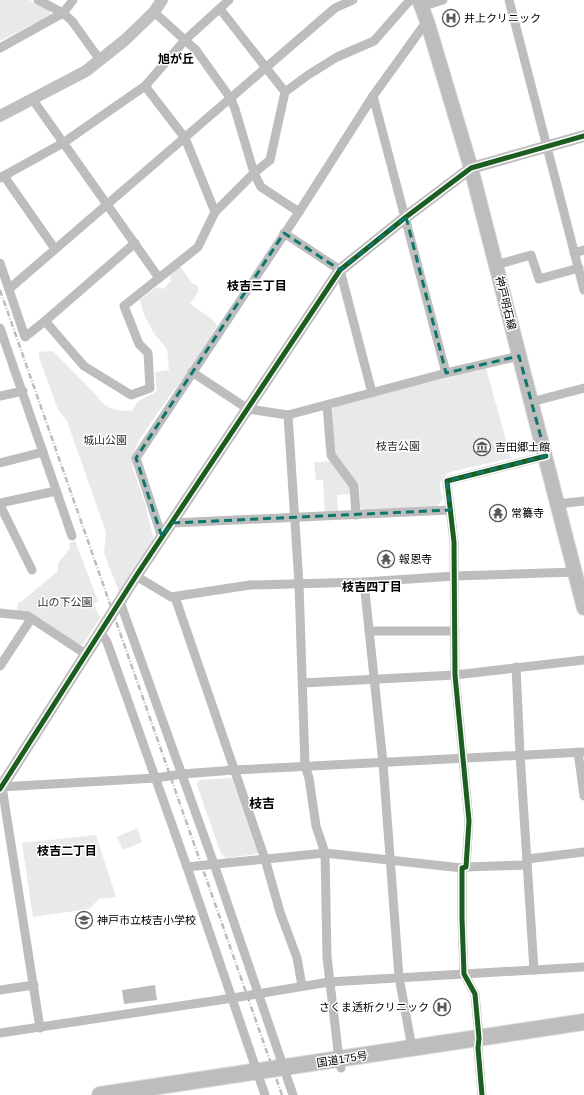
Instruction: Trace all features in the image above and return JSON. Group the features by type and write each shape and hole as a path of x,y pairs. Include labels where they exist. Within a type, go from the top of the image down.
{"highway":[{"name":"国道175号","path":"162,1095 261,1082 284,1072 478,1043 584,1022"},
{"name":"国道175号","path":"340,1064 412,1048 584,1032"},
{"name":"国道175号","path":"100,1095 261,1082"}],"main road":[{"name":"神戸明石線","path":"417,2 427,21 471,168 584,608"}],"street":[{"path":"38,0 63,13 72,21 100,60"},
{"path":"0,48 63,13 73,0"},
{"path":"0,116 81,74 125,40 154,12 162,0"},
{"path":"56,249 2,177 63,143 145,86 185,40 229,0"},
{"path":"9,289 231,99 334,4 353,0"},
{"path":"45,321 84,366 131,395 150,388 148,353 140,344 124,306 198,247 215,212 254,173 270,160 285,92 308,75 337,57 374,41 417,2 444,0"},
{"path":"509,0 584,290"},
{"path":"220,9 285,92"},
{"path":"154,12 196,50 231,99 254,173 261,187 299,212"},
{"path":"162,537 136,458 299,212 373,96 427,21"},
{"path":"145,86 185,138 215,212"},
{"path":"373,96 446,373"},
{"path":"33,100 159,278"},
{"path":"40,1028 0,788 87,655 136,576 340,270 406,217 471,168 584,136"},
{"path":"284,233 340,270 372,393"},
{"path":"0,263 25,337 135,244"},
{"path":"574,253 584,250"},
{"path":"496,265 530,255 539,279 579,268"},
{"path":"0,328 72,536"},
{"path":"192,372 248,409 288,415 446,373 519,356"},
{"path":"531,402 584,388"},
{"path":"0,396 23,391"},
{"path":"327,405 331,455 354,486 356,515"},
{"path":"288,415 299,584 305,766 309,778 316,826 325,853 327,957 340,1064"},
{"path":"0,463 43,452"},
{"path":"482,1095 475,994 464,974 462,918 464,868 469,821 455,675 454,542 447,481 546,456"},
{"path":"32,570 0,504 56,491"},
{"path":"558,504 584,501"},
{"path":"172,523 450,510"},
{"path":"136,576 171,597 176,597 250,585 364,582 455,576 574,572"},
{"path":"364,582 383,762 399,978 412,1048"},
{"path":"176,597 265,859 280,912 296,958 302,986"},
{"path":"120,602 214,864 293,1095"},
{"path":"0,613 28,616 87,655"},
{"path":"0,666 31,619"},
{"path":"369,631 455,630"},
{"path":"101,632 107,642 156,778 261,1082"},
{"path":"303,683 455,675 584,660"},
{"path":"516,667 534,970"},
{"path":"0,788 156,778 182,774 235,770 581,752 584,796"},
{"path":"187,867 325,853 464,868 527,862 584,852"},
{"path":"0,1033 329,982 584,967"},
{"path":"0,990 34,985"}],"highlighted area":[{"path":"406,217 446,373 519,356 546,456 447,481 450,510 172,523 162,537 136,458 284,233 340,270"}],"green space":[{"path":"0,0 29,0 50,10 51,15 0,41"},
{"name":"城山公園","path":"180,266 192,283 198,286 198,292 190,304 213,320 217,326 196,361 139,440 132,456 133,469 144,500 154,540 134,567 119,592 104,553 106,532 67,421 58,410 39,357 39,352 53,351 103,404 117,410 132,411 137,402 157,391 155,372 169,370 167,349 153,332 144,315 140,300 157,287 164,289 171,281 170,276"},
{"name":"枝吉公園","path":"486,368 511,458 450,472 441,481 440,487 443,499 436,508 367,511 360,508 359,484 351,484 352,494 337,495 338,512 325,514 323,480 316,480 314,462 335,461 332,411 335,406"},
{"name":"山の下公園","path":"75,541 98,601 94,604 100,618 80,647 37,619 33,613 19,613 17,609 18,603 58,571 58,563 70,549 69,543"},
{"path":"232,778 260,851 257,854 226,858 221,854 197,785 199,780"},
{"path":"137,828 142,842 123,850 117,837"},
{"path":"96,835 116,897 99,899 89,909 33,917 22,843"}],"shaded area":[{"path":"155,985 157,1000 124,1004 122,990"}],"railway":[{"path":"0,290 282,1095"}],"cycle path":[{"path":"0,789 136,576 340,270 406,217 471,168 584,136"},
{"path":"482,1095 475,994 464,974 462,868 466,867 469,821 455,675 454,542 447,481 546,456"}],"place":[{"name":"井上クリニック","path":"451,18"},
{"name":"吉田郷土館","path":"482,447"},
{"name":"常纂寺","path":"498,513"},
{"name":"報恩寺","path":"386,559"},
{"name":"神戸市立枝吉小学校","path":"84,920"},
{"name":"さくま透析クリニック","path":"442,1007"}],"district":[{"name":"旭が丘","path":"176,59"},
{"name":"枝吉三丁目","path":"257,286"},
{"name":"枝吉四丁目","path":"372,587"},
{"name":"枝吉","path":"262,803"},
{"name":"枝吉二丁目","path":"67,851"}]}
